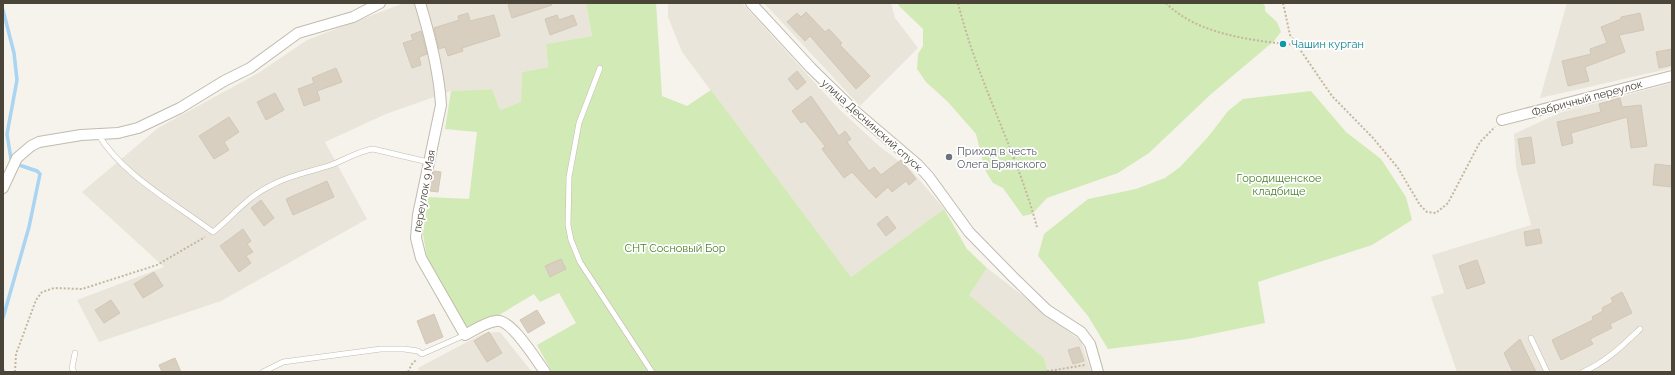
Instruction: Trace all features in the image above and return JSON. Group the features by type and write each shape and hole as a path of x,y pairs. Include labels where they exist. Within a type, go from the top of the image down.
{"street":[{"path":"3,188 17,158 31,146 39,142 98,133 118,134 138,128 180,108 224,81 250,68 298,33 353,17 380,3"},
{"name":"переулок 9 Мая","path":"420,3 430,38 440,86 441,105 418,215 416,238 421,258 464,335"},
{"name":"улица Деснинский спуск","path":"751,3 811,68 856,112 917,164 969,232 1013,277 1047,310 1081,332 1090,344 1098,372"},
{"name":"Фабричный переулок","path":"1502,120 1672,76"},
{"path":"464,335 497,320 504,322 512,328 545,372"}],"lane":[{"path":"600,68 579,123 569,177 568,224 571,240 580,262 652,372"},
{"path":"98,133 106,148 117,159 150,186 213,232 242,205 268,186 288,177 329,166 366,150 374,149 428,162"},
{"path":"1583,372 1596,366 1615,353 1640,329"},
{"path":"263,372 283,362 381,349 404,349 418,351 422,354 464,335"},
{"path":"1531,338 1547,372"},
{"path":"74,372 72,368 75,353"}],"path":[{"path":"958,3 984,80 1010,145 1037,227"},
{"path":"1166,3 1175,12 1193,22 1230,35 1256,41 1298,45"},
{"path":"1283,3 1290,35 1332,96 1373,138 1398,168 1420,205 1427,212 1436,213 1448,203 1480,142 1502,120"},
{"path":"15,372 16,354 36,300 42,292 54,288 82,289 157,265 213,232"},
{"path":"408,372 412,364 422,354"},
{"path":"1043,372 1073,368 1095,362"}],"shaded area":[{"path":"404,3 586,3 592,36 546,44 548,67 522,72 521,102 500,110 492,89 451,91 386,114 325,142 367,219 221,301 99,342 77,300 164,267 82,192 158,128 260,72 307,40"},
{"path":"668,3 742,3 838,108 879,146 912,171 944,209 851,277 682,52 668,17"},
{"path":"764,3 891,3 895,18 918,48 860,106"},
{"path":"1567,3 1672,3 1672,68 1540,98"},
{"path":"1672,83 1672,372 1457,372 1431,297 1444,293 1432,255 1531,225 1516,167 1514,134 1559,113"},
{"path":"987,268 1081,341 1091,372 1048,372 1044,358 968,295"},
{"path":"500,332 532,372 420,372 418,368 484,333"}],"green space":[{"name":"СНТ Сосновый Бор","path":"586,3 656,3 662,96 687,106 711,90 851,277 944,209 967,249 987,268 969,295 1044,358 1048,372 552,372 537,345 576,323 559,293 540,302 534,294 499,315 466,328 459,322 427,258 423,234 428,197 469,199 477,132 445,129 451,91 492,89 500,110 521,102 522,72 548,67 546,44 592,36"},
{"path":"898,3 1262,3 1265,6 1265,11 1277,22 1281,32 1273,42 1210,95 1149,153 1118,173 1047,198 1032,214 1023,216 1003,188 993,183 985,170 976,134 948,102 926,82 917,69 918,54 923,46 923,29 899,6"},
{"name":"Городищенское кладбище","path":"1311,91 1346,132 1381,159 1406,197 1412,220 1372,245 1258,282 1265,323 1188,339 1108,349 1088,316 1038,256 1044,234 1088,199 1136,189 1165,178 1180,167 1208,137 1228,111 1243,99"}],"building":[{"path":"513,3 551,3 552,5 512,18 508,5"},
{"path":"806,12 825,32 829,29 842,43 840,45 870,76 856,89 810,36 805,41 787,22 797,13 801,17"},
{"path":"468,13 470,21 494,15 500,36 462,48 463,51 448,56 445,47 439,49 434,28 459,20 458,16"},
{"path":"1640,13 1644,30 1619,35 1625,52 1585,67 1589,81 1568,86 1562,61 1591,54 1590,49 1607,43 1601,27 1621,19 1621,17"},
{"path":"557,15 559,20 573,15 577,25 550,35 545,19"},
{"path":"421,31 427,54 419,57 421,65 412,68 403,43 413,40 411,35"},
{"path":"1672,49 1672,65 1659,68 1656,52"},
{"path":"336,68 342,82 317,91 320,100 304,106 298,89 314,83 312,78"},
{"path":"797,71 806,82 797,90 788,79"},
{"path":"275,93 284,110 266,120 257,102"},
{"path":"811,96 839,136 845,131 851,139 847,142 869,171 874,167 881,175 901,160 916,179 909,185 906,181 892,192 888,187 876,198 852,172 844,178 822,149 825,146 805,121 801,123 792,111"},
{"path":"1620,98 1622,107 1641,105 1647,146 1631,148 1627,117 1571,133 1573,143 1562,146 1557,122 1601,112 1599,104"},
{"path":"229,117 239,132 224,142 229,150 214,159 199,136"},
{"path":"1531,137 1535,163 1522,165 1518,139"},
{"path":"1655,164 1672,166 1672,187 1653,185"},
{"path":"434,171 441,172 438,192 430,191"},
{"path":"327,181 334,197 293,215 286,199"},
{"path":"261,200 274,218 264,226 251,208"},
{"path":"887,216 896,228 886,236 877,224"},
{"path":"243,229 251,241 247,244 253,252 246,256 251,263 239,272 220,246"},
{"path":"1539,229 1542,243 1526,246 1524,232"},
{"path":"561,259 566,269 550,277 545,266"},
{"path":"1477,260 1485,283 1467,289 1459,266"},
{"path":"154,272 163,286 143,298 134,284"},
{"path":"1622,292 1632,313 1610,324 1612,328 1590,339 1593,344 1561,360 1552,340 1593,320 1592,317 1603,311 1602,308 1613,302 1611,298"},
{"path":"111,300 120,313 104,323 95,310"},
{"path":"537,310 545,323 528,333 520,320"},
{"path":"434,314 443,337 426,344 417,321"},
{"path":"489,332 502,353 487,362 474,341"},
{"path":"1520,339 1536,372 1513,372 1504,353"},
{"path":"1079,347 1084,361 1073,364 1068,350"},
{"path":"175,358 181,372 162,372 159,365"}],"waterway":[{"path":"3,10 14,53 17,80 7,134 11,159"},
{"path":"3,318 29,227 40,174 37,171 19,165"}],"place":[{"name":"Чашин курган","path":"1283,44"},
{"name":"Приход в честь Олега Брянского","path":"949,157"}]}
